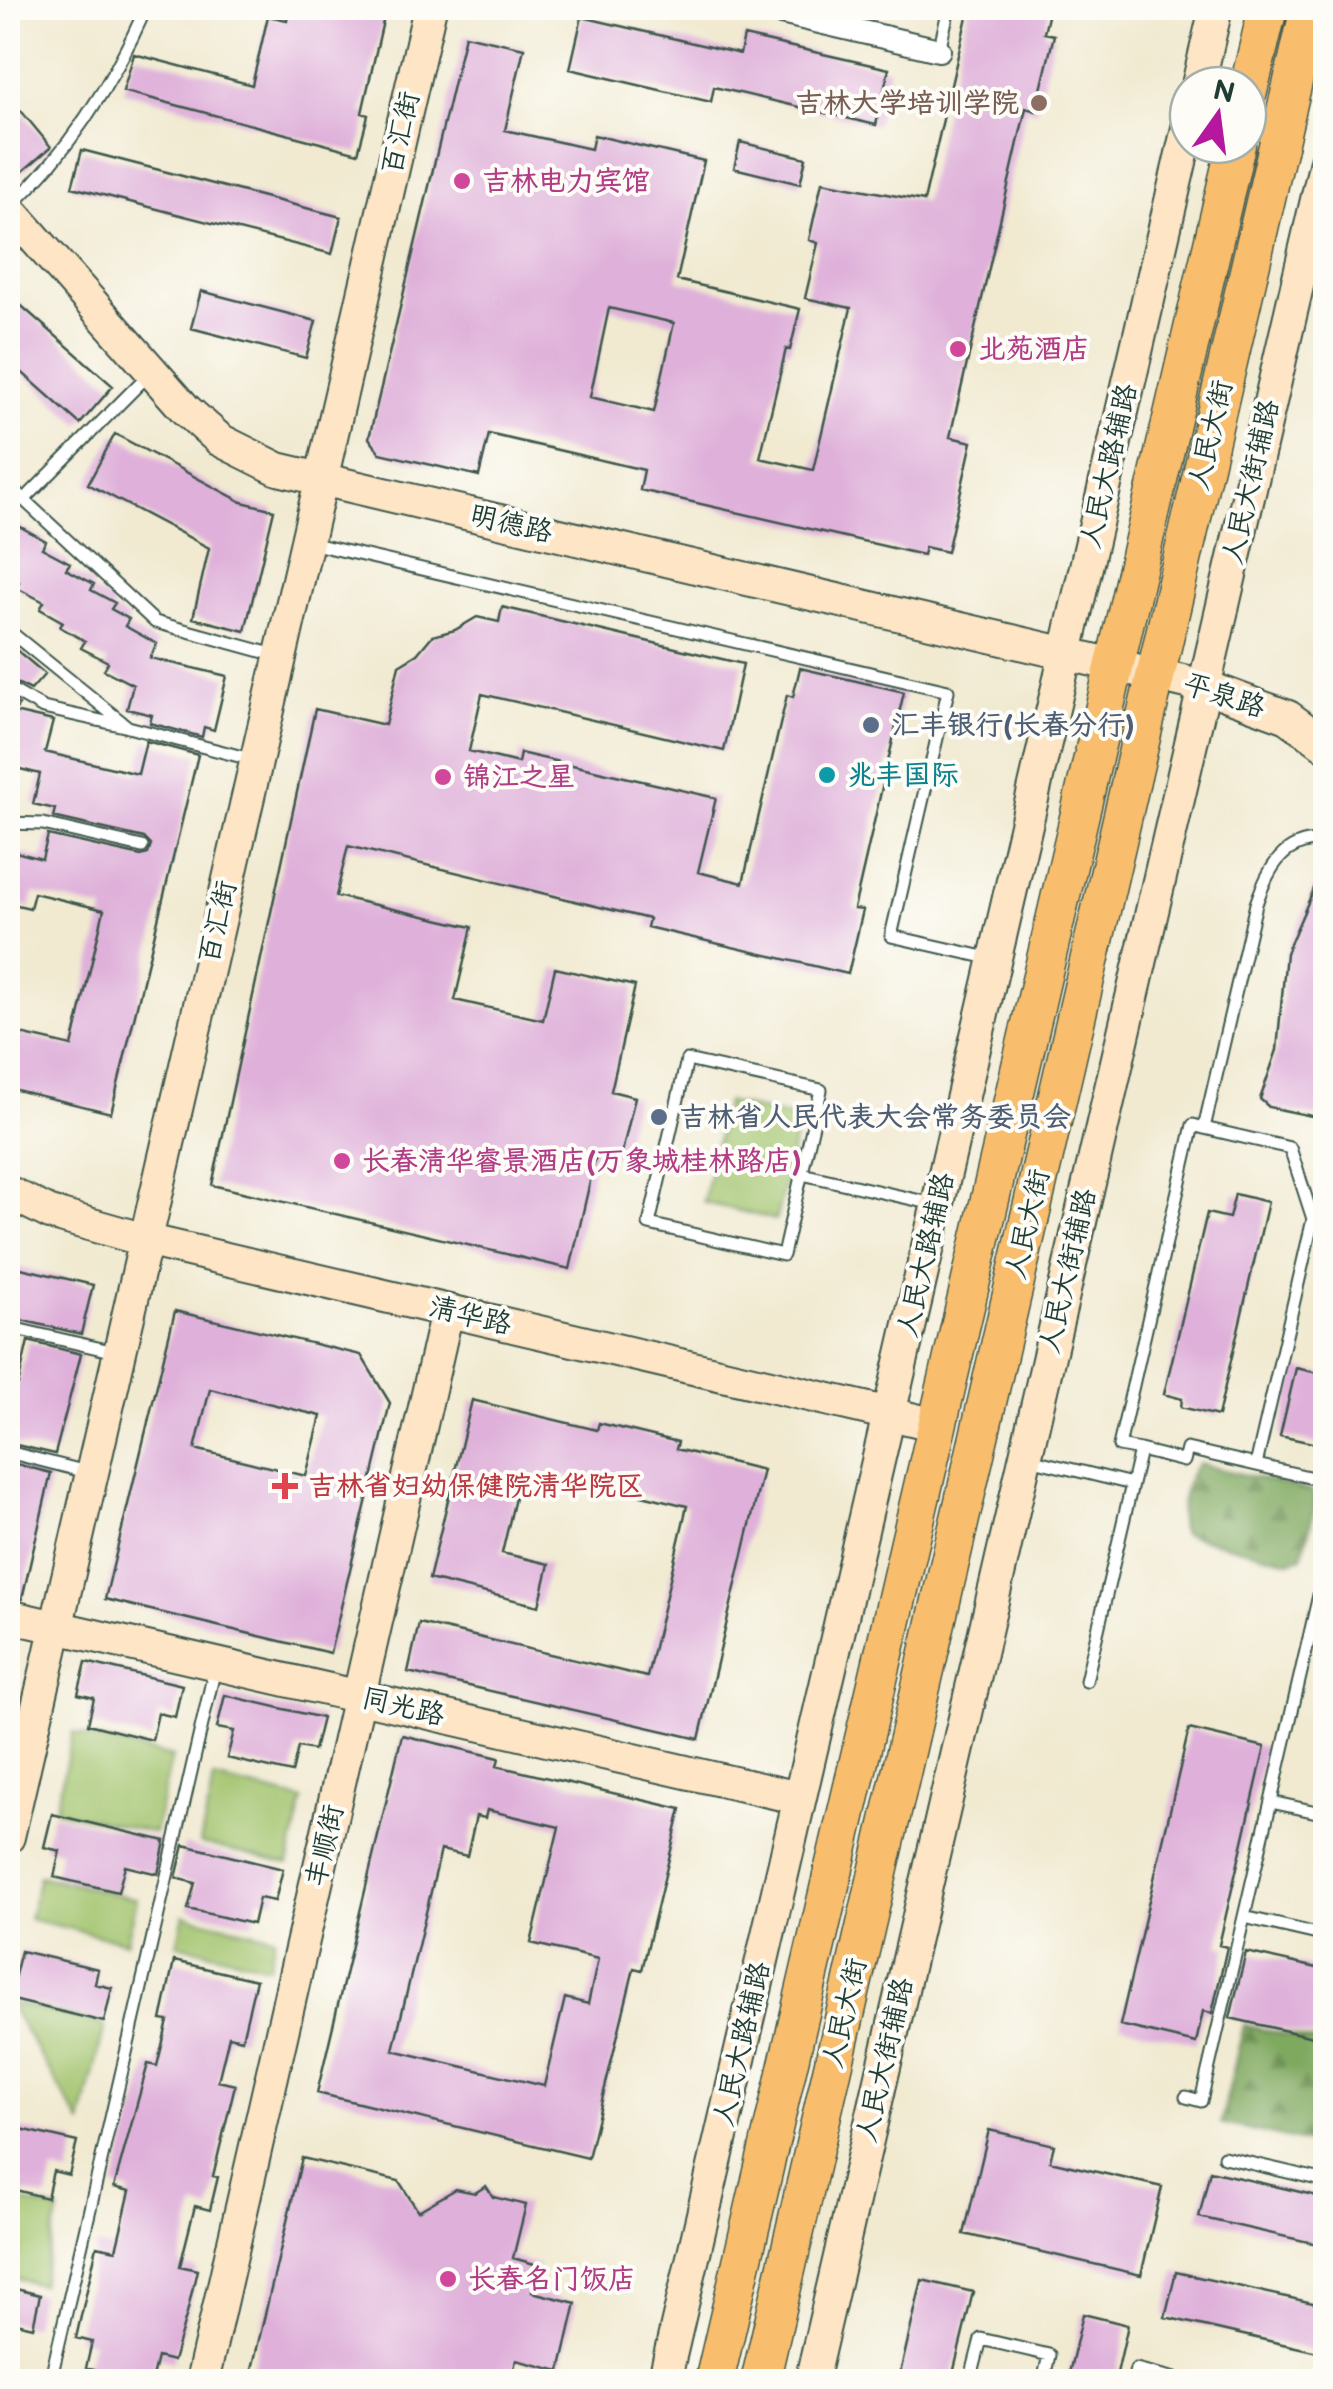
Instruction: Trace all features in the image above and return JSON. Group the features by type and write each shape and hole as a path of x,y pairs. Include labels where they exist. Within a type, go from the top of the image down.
{"main road":[{"path":"1254,65 1268,8"},
{"name":"人民大街","path":"760,2382 1310,8"},
{"name":"人民大街","path":"714,2382 1231,165"}],"street":[{"name":"百汇街","path":"8,1837 430,8"},
{"path":"760,8 939,50"},
{"path":"1203,65 1216,8"},
{"name":"人民大街辅路","path":"811,2382 1326,161"},
{"name":"人民大路辅路","path":"664,2382 1179,165"},
{"name":"明德路","path":"8,208 186,410 234,448 278,470 1114,666"},
{"name":"平泉路","path":"1114,666 1204,686 1288,717 1326,745"},
{"name":"清华路","path":"8,1192 50,1213 145,1240 937,1424"},
{"name":"丰顺街","path":"202,2382 448,1311"},
{"name":"同光路","path":"8,1616 800,1798"}],"lane":[{"path":"8,208 52,167 130,44 146,8"},
{"path":"939,50 948,8"},
{"path":"24,500 152,371"},
{"path":"8,485 155,622 280,656"},
{"path":"306,542 948,691 892,936 994,959"},
{"path":"8,630 128,727"},
{"path":"8,688 43,708 256,760"},
{"path":"8,823 43,824 142,847"},
{"path":"1204,1128 1267,874 1293,846 1326,841"},
{"path":"687,1060 821,1090 802,1174 783,1255 649,1224 687,1060"},
{"path":"1256,1465 1313,1219 1290,1148 1193,1125 1118,1446 1184,1461 1187,1448 1256,1465 1326,1481"},
{"path":"802,1174 937,1204"},
{"path":"8,1351 16,1328 119,1353"},
{"path":"1086,1681 1140,1450"},
{"path":"8,1452 92,1472"},
{"path":"1025,1458 1132,1484"},
{"path":"1186,2097 1201,2100 1326,1566"},
{"path":"50,2382 216,1664"},
{"path":"1270,1802 1326,1814"},
{"path":"1244,1917 1326,1936"},
{"path":"1224,2157 1326,2181"},
{"path":"970,2382 981,2338 1049,2355 1043,2382"},
{"path":"1133,2382 1136,2369 1188,2382"}],"green space":[{"path":"726,1102 799,1119 776,1220 703,1202"},
{"path":"1199,1464 1312,1491 1316,1503 1302,1557 1289,1561 1183,1534 1183,1497 1189,1477"},
{"path":"73,1733 172,1757 154,1833 55,1810"},
{"path":"214,1779 303,1800 288,1864 200,1843"},
{"path":"39,1876 137,1899 127,1942 29,1919"},
{"path":"184,1915 275,1937 269,1966 177,1944"},
{"path":"8,2002 105,2025 81,2124"},
{"path":"1244,2025 1325,2044 1325,2147 1221,2123"},
{"path":"8,2198 59,2211 41,2285 8,2277 17,2226 8,2223"}],"building":[{"path":"289,8 386,8 362,113 368,115 358,153 123,91 134,54 252,85 268,16 287,20"},
{"path":"969,8 1050,8 1044,33 1054,35 1036,111 1026,108 950,437 972,442 947,552 925,547 923,555 640,490 644,470 489,434 479,476 380,453 369,438 465,35 524,48 505,130 591,149 594,135 704,161 677,280 800,309 790,350 786,349 760,458 813,470 851,308 805,298 818,243 809,240 822,182 924,201","holes":["609,308 674,323 654,412 590,397"]},
{"path":"582,17 740,54 744,36 889,69 876,125 714,87 711,102 570,69"},
{"path":"8,95 51,147 22,172 8,155"},
{"path":"740,142 806,158 800,184 734,168"},
{"path":"82,150 341,217 332,254 72,187"},
{"path":"201,291 316,321 306,358 191,328"},
{"path":"8,294 113,386 80,424 8,360"},
{"path":"115,434 242,502 274,510 245,631 193,618 209,548 88,484"},
{"path":"8,520 46,541 42,548 70,563 66,569 94,584 91,590 115,603 111,609 129,619 125,626 157,644 150,658 227,676 214,730 204,727 202,737 150,723 152,715 127,709 133,685 104,670 108,662 81,648 85,641 60,627 63,622 40,609 44,602 17,588 19,582 8,576"},
{"path":"502,607 743,664 724,751 482,694 469,751 518,763 520,753 716,798 698,872 743,883 787,695 793,697 800,668 904,692 854,909 863,910 848,974 647,927 649,919 348,846 336,896 472,927 455,1000 543,1020 555,968 635,986 611,1091 635,1097 621,1157 597,1151 570,1269 212,1185 315,709 385,725 399,665 417,654 432,636 455,630 477,617 499,622"},
{"path":"8,643 45,674 31,690 8,679"},
{"path":"8,698 19,705 14,712 53,721 45,752 138,774 146,741 198,755 111,1113 8,1088 8,1031 72,1046 104,910 34,893 30,908 8,903 8,850 42,859 48,835 141,856 148,854 151,845 144,838 53,817 55,809 33,804 40,774 8,766"},
{"path":"1326,861 1326,1119 1269,1107 1260,1099 1277,1050 1286,953"},
{"path":"1235,1194 1268,1202 1218,1416 1181,1407 1182,1399 1164,1394 1207,1213 1229,1218"},
{"path":"8,1265 93,1285 81,1334 8,1317"},
{"name":"吉林省妇幼保健院清华院区","path":"175,1311 361,1355 390,1403 330,1653 105,1599","holes":["210,1389 321,1416 306,1476 195,1449"]},
{"path":"28,1341 81,1354 55,1454 8,1443 8,1383 18,1385"},
{"path":"1296,1368 1326,1375 1326,1446 1280,1436"},
{"path":"472,1400 597,1430 599,1423 678,1442 676,1449 763,1470 699,1739 408,1672 419,1623 647,1677 687,1506 564,1476 561,1487 520,1477 502,1553 549,1564 539,1606 429,1579"},
{"path":"8,1462 51,1473 22,1599 8,1597"},
{"path":"86,1662 182,1685 175,1717 158,1713 152,1740 88,1724 94,1698 78,1694"},
{"path":"225,1695 322,1718 314,1750 298,1747 292,1773 227,1758 234,1731 217,1728"},
{"path":"1189,1729 1265,1747 1219,1945 1227,1947 1212,2013 1203,2011 1196,2043 1120,2025"},
{"path":"402,1735 499,1758 497,1766 681,1809 642,1970 634,1968 588,2158 317,2093","holes":["487,1810 559,1827 531,1943 598,1959 588,2004 565,1998 544,2086 393,2050 441,1850 467,1856 476,1816 485,1818"]},
{"path":"52,1814 165,1841 158,1874 125,1866 118,1892 54,1877 60,1851 44,1847"},
{"path":"184,1845 283,1869 275,1901 259,1898 253,1924 188,1909 195,1883 176,1878"},
{"path":"21,1951 98,1969 95,1984 112,1988 104,2022 9,1999"},
{"path":"1246,1952 1326,1970 1326,2040 1230,2018"},
{"path":"174,1961 256,1980 242,2039 229,2036 218,2081 235,2085 213,2176 218,2177 210,2210 195,2206 180,2266 197,2270 187,2313 173,2361 157,2357 151,2382 142,2382 86,2368 92,2342 76,2338 97,2246 116,2250 130,2191 114,2187 148,2064 157,2066 168,2021 161,2020"},
{"path":"8,2126 77,2142 69,2175 53,2171 47,2198 8,2188"},
{"path":"989,2130 1054,2145 1050,2161 1162,2187 1141,2275 964,2234"},
{"path":"302,2158 399,2181 418,2211 456,2189 475,2193 486,2186 493,2197 526,2205 513,2258 538,2265 532,2292 576,2303 560,2371 516,2360 511,2382 249,2382"},
{"path":"1210,2171 1326,2198 1326,2246 1199,2217"},
{"path":"1176,2272 1326,2306 1326,2354 1165,2317"},
{"path":"922,2280 973,2292 951,2382 898,2382"},
{"path":"8,2287 40,2295 33,2327 8,2321"},
{"path":"1083,2314 1128,2325 1115,2382 1067,2382"}],"place":[{"name":"吉林大学培训学院","path":"1039,103"},
{"name":"吉林电力宾馆","path":"462,181"},
{"name":"北苑酒店","path":"958,349"},
{"name":"汇丰银行(长春分行)","path":"871,725"},
{"name":"兆丰国际","path":"827,775"},
{"name":"锦江之星","path":"443,777"},
{"name":"吉林省人民代表大会常务委员会","path":"659,1117"},
{"name":"长春清华睿景酒店(万象城桂林路店)","path":"342,1161"},
{"name":"吉林省妇幼保健院清华院区","path":"285,1486"},
{"name":"长春名门饭店","path":"448,2279"}]}
